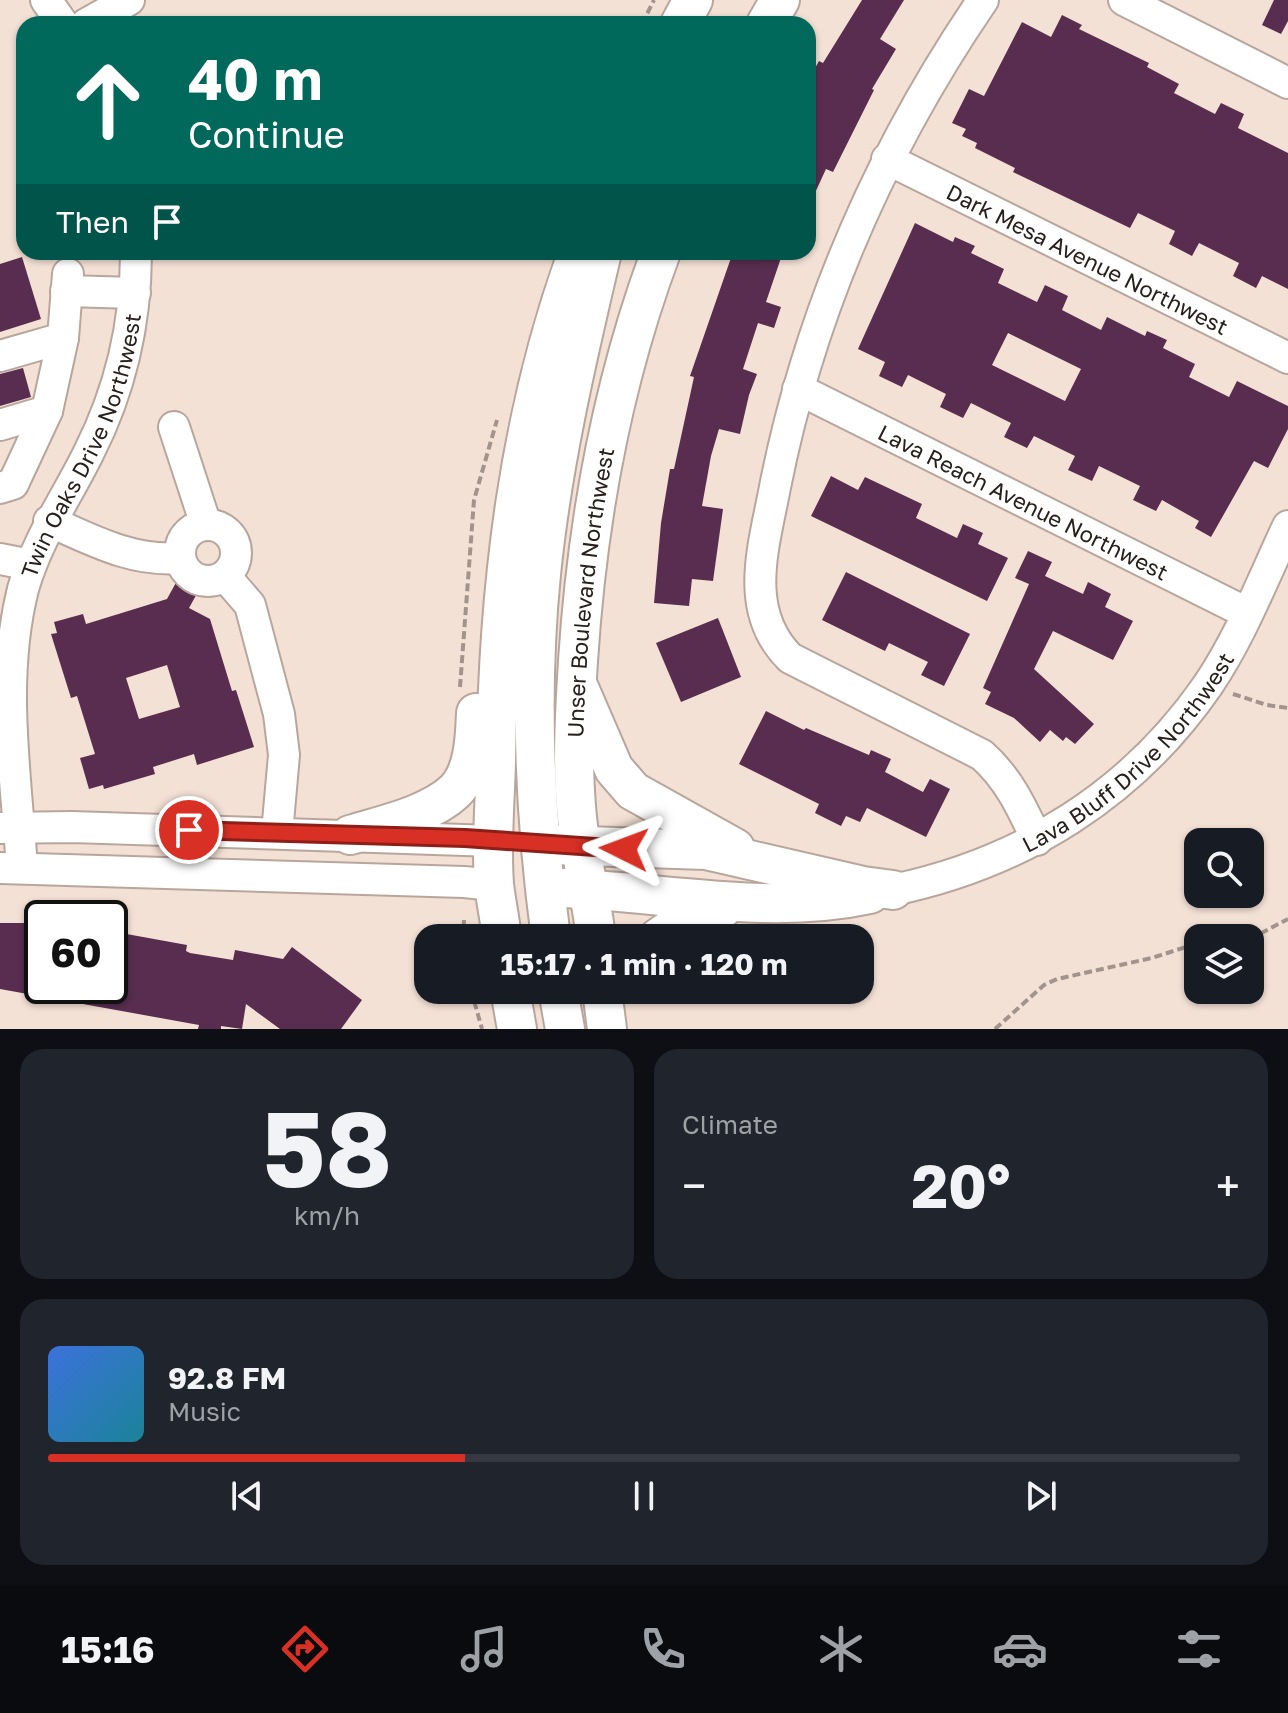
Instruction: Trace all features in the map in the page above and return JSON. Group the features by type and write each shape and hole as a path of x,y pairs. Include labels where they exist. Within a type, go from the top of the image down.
{"main road":[{"path":"500,924 494,885 494,841 501,611 521,466 555,324 575,260"},
{"path":"549,924 540,845 536,700 541,575 566,413 600,260"},
{"name":"Unser Boulevard Northwest","path":"593,924 576,808 577,682 588,543 600,474 632,338 658,260"},
{"path":"350,835 412,816 441,801 455,791 462,781 474,749 496,488 521,466"},
{"path":"577,682 614,769 633,791 758,861"},
{"path":"494,841 706,850 893,890"},
{"path":"494,885 802,903 893,890"},
{"path":"678,924 687,918 754,901"},
{"path":"513,1004 517,1029"},
{"path":"561,1004 565,1029"},
{"path":"604,1004 607,1029"},
{"path":"630,1004 630,1029"}],"street":[{"path":"100,16 129,0"},
{"path":"983,0 944,58 887,159 836,274 798,389 782,455 761,579 761,608 771,636 802,667 982,755 1006,780 1037,840"},
{"path":"1124,0 1288,83"},
{"name":"Dark Mesa Avenue Northwest","path":"887,159 1288,358"},
{"name":"Twin Oaks Drive Northwest","path":"11,868 9,699 15,625 31,565 49,521 104,422 126,352 135,293 136,260"},
{"path":"0,488 13,484 47,411 63,338 67,282 135,293"},
{"path":"0,356 63,338"},
{"name":"Lava Reach Avenue Northwest","path":"798,389 1247,613"},
{"path":"0,425 47,411"},
{"path":"174,427 206,525"},
{"path":"49,521 114,550 157,560 180,558"},
{"path":"206,525 224,529 235,543 236,561 225,576 207,581 198,579 184,567 180,558 183,539 197,527 206,525"},
{"name":"Lava Bluff Drive Northwest","path":"893,890 967,871 1037,840 1080,813 1129,774 1181,720 1208,684 1247,613 1288,526"},
{"path":"0,559 31,565"},
{"path":"225,576 250,605 279,714 284,755 277,833"},
{"path":"10,828 494,841"},
{"path":"11,868 449,881 494,885"}],"path":[{"path":"1208,684 1267,705 1288,708"},
{"path":"1264,932 1288,919"},
{"path":"464,920 464,924"},
{"path":"995,1029 1044,985 1057,979 1152,958 1184,948"},
{"path":"475,1004 482,1029"}],"building":[{"path":"862,0 904,0 880,39 896,49 872,89 833,172 826,169 816,191 816,66 819,61 823,63"},
{"path":"1274,0 1288,0 1288,21 1281,34 1262,25"},
{"path":"1062,15 1082,25 1079,29 1149,63 1147,67 1179,84 1174,93 1215,114 1221,103 1244,114 1238,128 1288,153 1288,289 1262,276 1256,288 1233,276 1239,263 1199,243 1192,256 1169,244 1175,231 1138,213 1130,228 1013,172 1015,168 975,148 977,143 962,136 966,129 952,123 969,89 984,96 1022,22 1051,37"},
{"path":"915,223 953,242 955,237 975,246 971,253 1004,269 998,283 1037,302 1045,285 1068,296 1062,310 1101,330 1107,317 1145,336 1147,331 1167,340 1163,348 1195,364 1189,377 1229,397 1237,381 1288,406 1288,429 1268,468 1254,461 1211,537 1195,528 1199,521 1162,500 1156,511 1133,500 1140,486 1099,466 1092,481 1068,470 1075,456 1034,436 1027,448 1004,437 1011,423 971,403 963,418 940,407 946,394 908,375 902,387 879,376 885,362 858,349","holes":["1008,333 1081,369 1065,401 992,365"]},
{"path":"23,260 41,319 0,332 0,264"},
{"path":"730,260 780,260 766,302 781,307 774,328 758,323 743,369 757,374 740,434 719,429 711,456 702,506 723,509 713,581 692,579 689,606 654,603 661,523 670,469 674,469 694,377 690,376"},
{"path":"23,368 31,397 0,406 0,374"},
{"path":"831,476 858,490 865,477 922,504 916,518 957,538 963,524 983,533 978,544 1008,558 987,601 811,516"},
{"path":"1028,551 1052,562 1045,576 1083,594 1088,582 1111,594 1105,607 1133,621 1113,660 1053,631 1034,669 1094,724 1075,744 1066,737 1063,741 1050,730 1040,742 1014,718 985,704 991,692 983,688 1029,584 1015,578"},
{"path":"846,572 970,634 944,686 921,675 928,662 889,643 885,651 822,620"},
{"path":"178,579 199,590 189,608 210,619 232,691 236,690 254,747 197,765 194,754 153,767 155,774 104,789 103,785 89,789 80,758 95,754 77,696 71,698 51,634 57,633 54,622 83,614 86,624 167,599","holes":["167,665 180,707 139,719 126,678"]},
{"path":"718,618 741,677 681,702 656,643"},
{"path":"766,711 804,730 806,728 869,755 871,750 891,759 885,772 923,792 930,779 950,789 926,837 867,808 860,822 846,816 841,826 815,813 819,804 739,764"},
{"path":"0,923 24,923 24,993 0,989"},
{"path":"128,934 187,945 186,951 190,953 233,960 235,950 283,959 292,947 362,1000 341,1029 280,1029 246,1004 242,1029 221,1026 221,1029 198,1029 199,1025 83,1004 128,1004"}],"route":[{"path":"189,830 465,838 624,849"}]}
